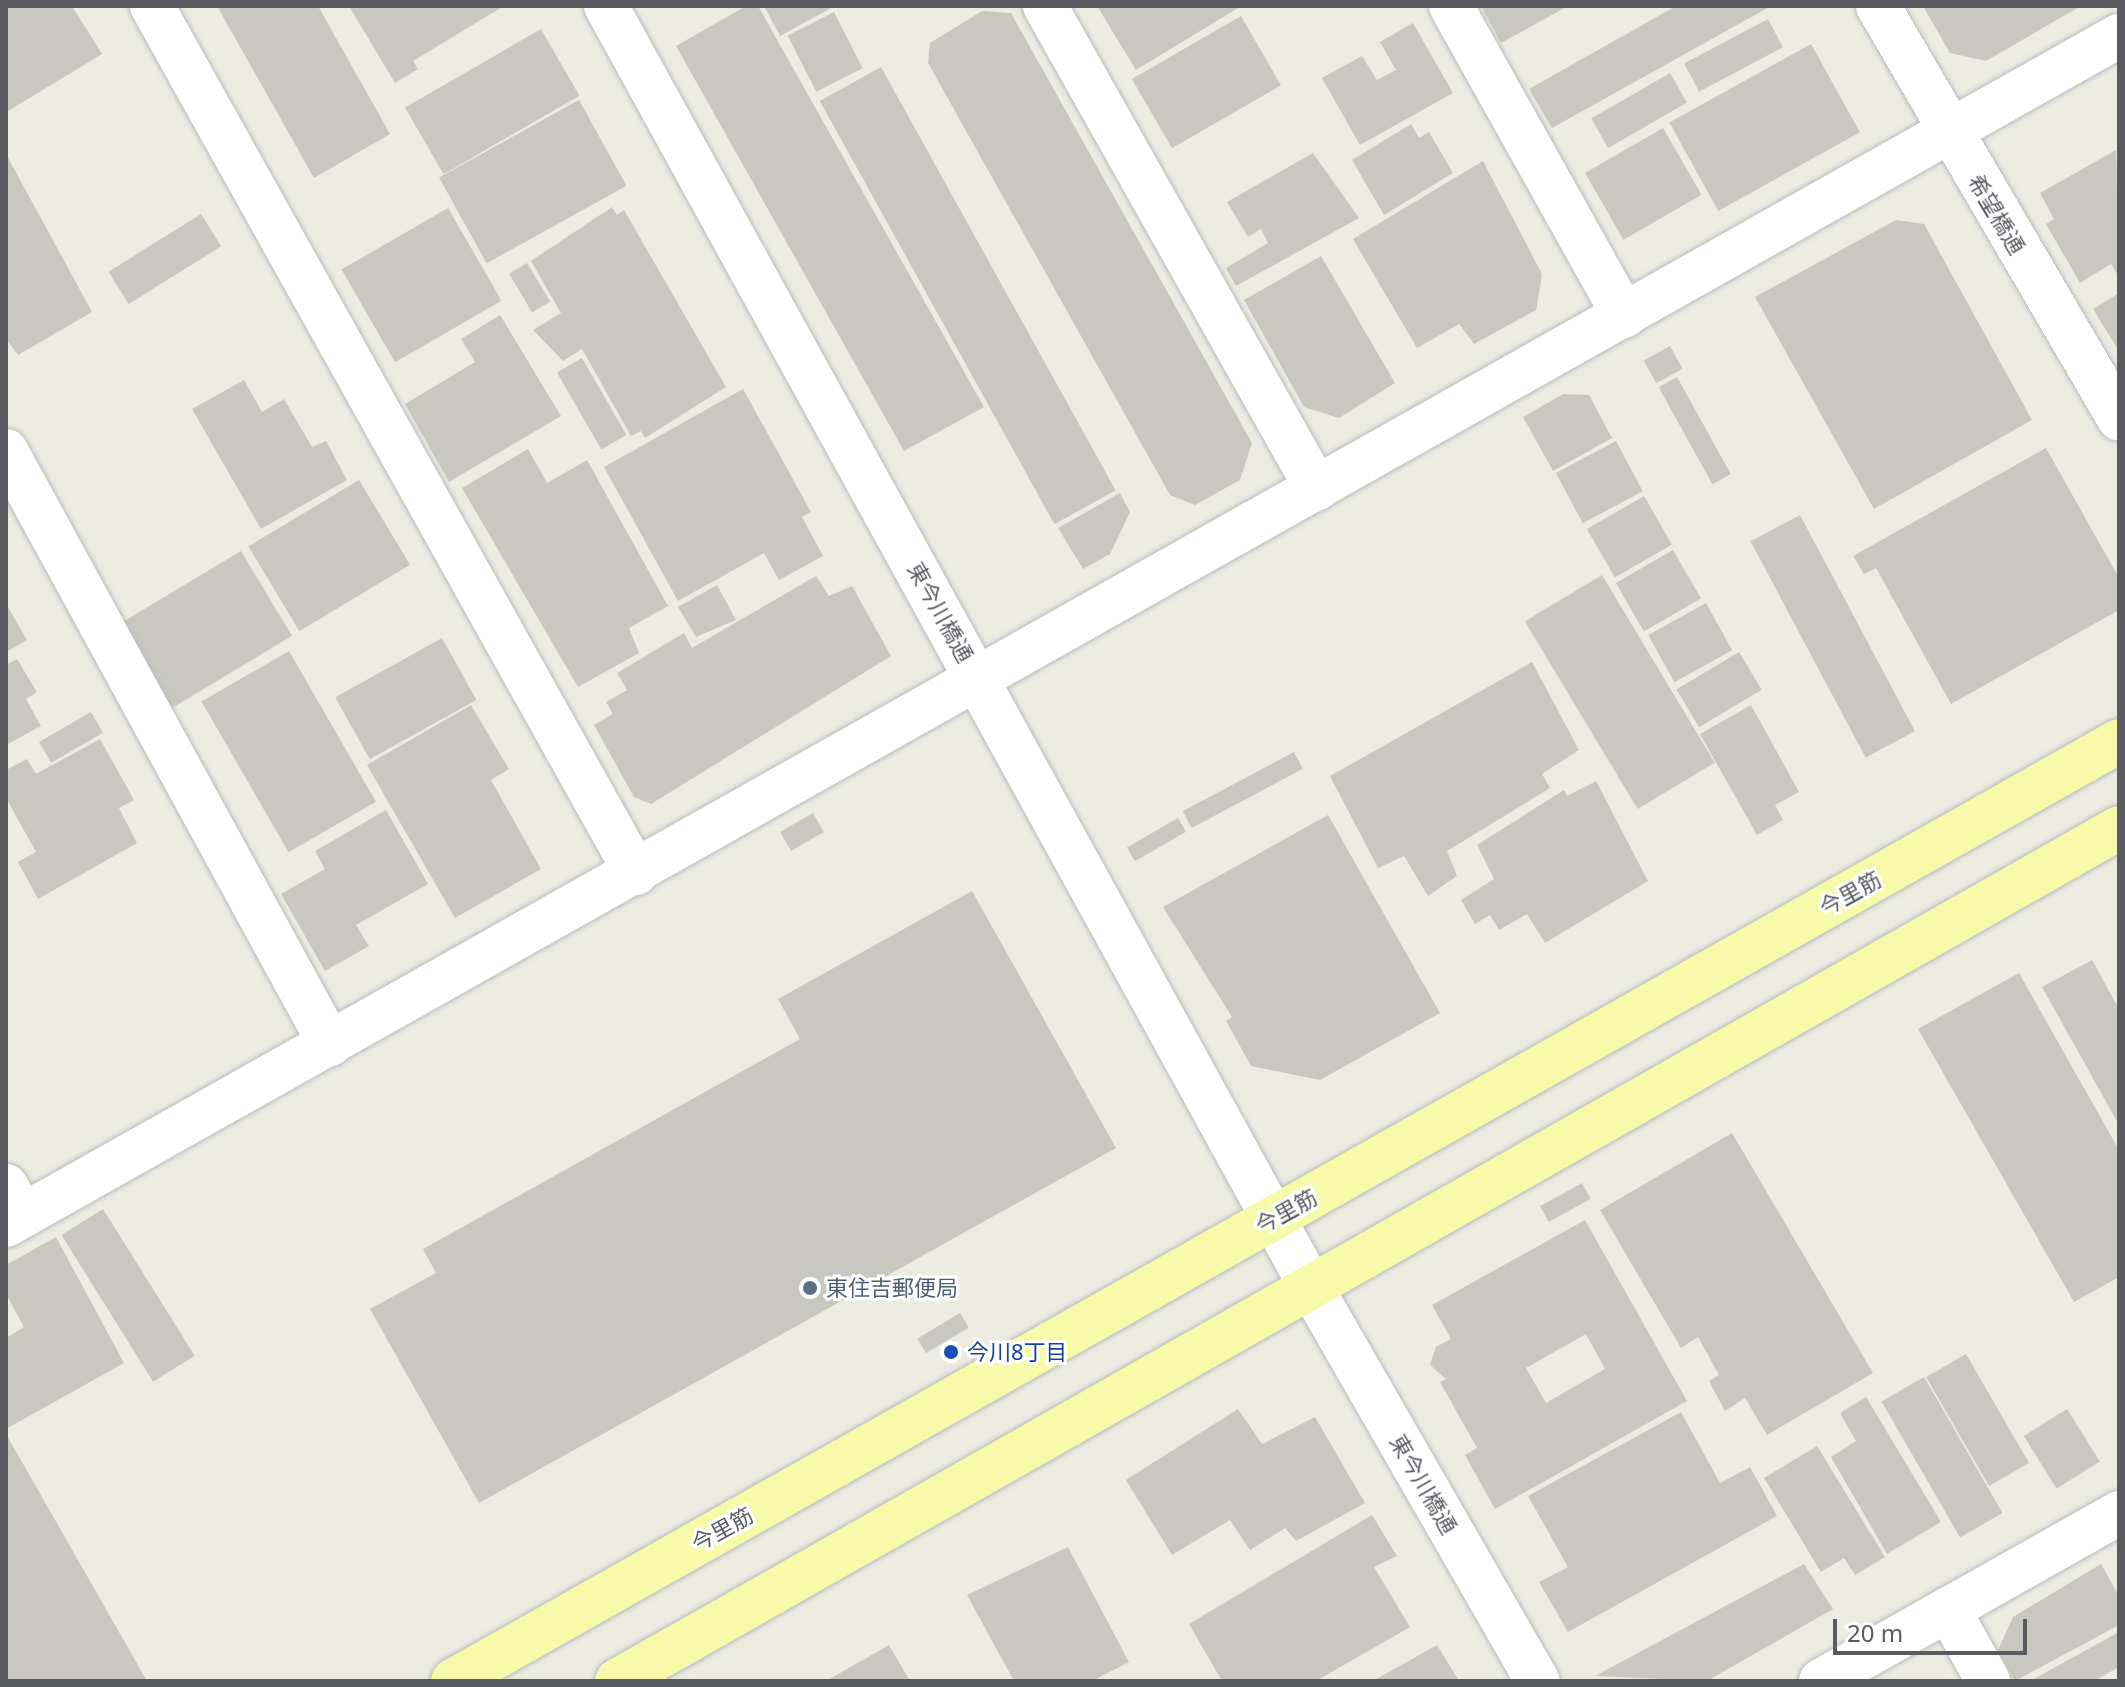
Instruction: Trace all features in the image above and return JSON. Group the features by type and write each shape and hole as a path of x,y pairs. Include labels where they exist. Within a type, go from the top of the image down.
{"main road":[{"name":"今里筋","path":"453,1681 2119,741"},
{"path":"617,1681 2119,828"}],"street":[{"path":"152,6 636,873"},
{"name":"東今川橋通","path":"606,6 1273,1219 1538,1681"},
{"path":"1045,6 1317,489"},
{"path":"1451,6 1624,316"},
{"name":"希望橋通","path":"1878,6 1949,133 2119,419"},
{"path":"12,1209 330,1044 2119,36"},
{"path":"6,451 330,1044"},
{"path":"1821,1681 2119,1513"},
{"path":"1948,1609 1988,1681"}],"building":[{"path":"6,6 72,6 102,54 8,111"},
{"path":"217,6 318,6 390,134 314,178"},
{"path":"349,6 504,6 413,61 418,69 395,83"},
{"path":"746,6 758,6 984,407 904,451 676,46"},
{"path":"764,6 835,6 780,36"},
{"path":"1097,6 1236,6 1238,8 1136,70"},
{"path":"1481,6 1568,6 1501,43"},
{"path":"1676,6 1771,6 1552,128 1529,89"},
{"path":"1923,6 2081,6 1986,61 1950,53"},
{"path":"982,11 1011,13 1252,443 1240,480 1195,505 1170,495 928,63 930,43"},
{"path":"834,12 863,68 816,92 788,36"},
{"path":"1241,16 1281,85 1172,148 1132,79"},
{"path":"1768,19 1783,47 1699,92 1684,64"},
{"path":"1413,23 1453,93 1360,145 1322,78 1362,56 1377,80 1396,70 1380,42"},
{"path":"541,29 580,96 444,174 405,108"},
{"path":"1811,44 1860,132 1718,211 1669,123"},
{"path":"881,67 1116,490 1054,524 820,101"},
{"path":"1670,73 1687,102 1608,148 1591,118"},
{"path":"579,100 627,186 487,263 439,178"},
{"path":"1411,124 1419,138 1429,132 1453,173 1384,215 1352,160"},
{"path":"1663,128 1702,195 1624,240 1585,173"},
{"path":"2116,150 2119,277 2111,264 2080,283 2046,224 2054,219 2040,193"},
{"path":"1313,153 1359,218 1236,286 1226,268 1268,243 1261,229 1248,237 1227,202"},
{"path":"6,154 92,312 18,355 6,339"},
{"path":"1483,161 1542,274 1536,310 1474,344 1459,324 1417,348 1353,239"},
{"path":"612,207 617,215 624,210 726,387 645,438 641,431 631,436 582,349 563,361 533,330 561,313 531,261"},
{"path":"448,208 502,301 395,362 341,270"},
{"path":"201,214 221,246 129,304 109,272"},
{"path":"1896,220 1924,224 2032,420 1874,509 1755,297"},
{"path":"1321,256 1395,383 1339,418 1304,407 1244,300"},
{"path":"527,263 550,302 532,312 509,274"},
{"path":"2119,293 2119,351 2093,309"},
{"path":"500,315 561,416 449,482 405,404 475,362 461,339"},
{"path":"1670,346 1683,369 1656,383 1644,361"},
{"path":"582,358 626,435 601,450 557,372"},
{"path":"1677,377 1731,474 1712,484 1659,387"},
{"path":"244,380 262,412 284,399 312,447 326,441 347,480 261,529 192,409"},
{"path":"743,389 811,512 802,517 823,556 779,580 764,553 678,601 604,467"},
{"path":"1563,394 1589,395 1612,438 1553,471 1523,417"},
{"path":"1616,441 1643,491 1583,523 1556,473"},
{"path":"2046,448 2119,578 2119,610 1951,704 1876,568 1864,574 1853,556"},
{"path":"528,449 547,483 587,460 668,606 629,628 639,653 578,687 462,488"},
{"path":"359,480 410,565 299,631 248,546"},
{"path":"1120,493 1130,512 1110,554 1083,569 1058,528"},
{"path":"1644,496 1672,544 1615,577 1587,529"},
{"path":"1800,515 1915,731 1866,758 1751,541"},
{"path":"1673,550 1701,598 1644,631 1616,583"},
{"path":"241,551 292,636 172,708 121,623"},
{"path":"1602,575 1715,763 1638,809 1525,621"},
{"path":"816,576 829,596 852,586 891,656 651,804 634,797 594,725 613,714 606,702 627,690 617,673 684,633 692,648"},
{"path":"717,585 736,620 696,637 678,607"},
{"path":"1706,603 1732,650 1674,682 1648,635"},
{"path":"6,604 27,640 6,652"},
{"path":"442,638 476,700 370,759 335,697"},
{"path":"289,651 376,802 289,852 202,702"},
{"path":"1739,652 1762,690 1699,727 1676,690"},
{"path":"17,659 37,692 26,699 41,726 6,745 6,665"},
{"path":"1532,662 1579,750 1542,774 1550,788 1447,851 1457,876 1428,896 1404,856 1378,868 1330,776"},
{"path":"471,705 509,769 491,780 541,869 455,918 367,765"},
{"path":"1751,705 1799,792 1775,805 1783,820 1757,835 1700,734"},
{"path":"91,712 103,733 51,763 39,742"},
{"path":"100,739 134,800 119,808 137,843 38,899 18,862 36,852 6,798 6,770 27,759 36,774"},
{"path":"1294,752 1303,769 1192,828 1183,811"},
{"path":"1596,781 1648,881 1545,943 1527,914 1499,930 1490,915 1475,924 1461,900 1494,879 1477,845 1564,790 1567,796"},
{"path":"386,810 428,884 356,925 369,946 325,971 281,894 325,869 315,851"},
{"path":"813,813 824,832 791,851 780,832"},
{"path":"1328,815 1440,1013 1320,1080 1251,1066 1226,1021 1232,1017 1163,907"},
{"path":"1178,818 1186,832 1135,861 1127,848"},
{"path":"972,891 1116,1148 479,1503 370,1309 436,1273 423,1249 800,1039 778,999"},
{"path":"2092,960 2119,1009 2119,1125 2042,987"},
{"path":"2019,973 2119,1150 2119,1277 2074,1302 1918,1029"},
{"path":"1732,1133 1873,1373 1767,1435 1745,1398 1725,1411 1709,1381 1719,1375 1698,1337 1681,1348 1600,1210"},
{"path":"1582,1183 1591,1199 1549,1222 1540,1206"},
{"path":"103,1209 195,1356 153,1382 61,1235"},
{"path":"1585,1220 1687,1401 1495,1509 1465,1455 1477,1448 1440,1382 1446,1379 1430,1365 1436,1347 1451,1339 1432,1305","holes":["1586,1334 1605,1369 1546,1403 1526,1368"]},
{"path":"56,1237 124,1363 6,1429 6,1338 24,1327 6,1294 6,1265"},
{"path":"960,1313 969,1328 926,1353 917,1339"},
{"path":"1966,1354 2029,1463 1989,1486 1926,1377"},
{"path":"1924,1377 2003,1513 1960,1537 1882,1402"},
{"path":"1866,1397 1941,1522 1887,1554 1831,1457 1856,1441 1840,1413"},
{"path":"1238,1409 1262,1444 1315,1417 1365,1503 1296,1541 1285,1528 1250,1550 1230,1520 1172,1555 1126,1480"},
{"path":"2067,1409 2100,1462 2057,1489 2024,1436"},
{"path":"1681,1412 1720,1483 1750,1467 1777,1516 1568,1632 1539,1582 1568,1567 1528,1496"},
{"path":"6,1434 147,1681 6,1681"},
{"path":"1817,1446 1885,1557 1855,1575 1844,1558 1821,1572 1764,1478"},
{"path":"1372,1515 1397,1556 1374,1567 1410,1627 1316,1681 1222,1681 1189,1624"},
{"path":"1068,1547 1129,1662 1092,1681 1014,1681 967,1595"},
{"path":"1804,1564 1833,1609 1707,1681 1595,1676"},
{"path":"2101,1564 2119,1596 2119,1625 2015,1681 1998,1650 2013,1617"},
{"path":"2119,1632 2119,1667 2094,1681 2030,1681"},
{"path":"889,1645 910,1681 826,1681"},
{"path":"1437,1645 1459,1681 1373,1681"}],"place":[{"name":"東住吉郵便局","path":"810,1288"},
{"name":"今川8丁目","path":"951,1352"}]}
